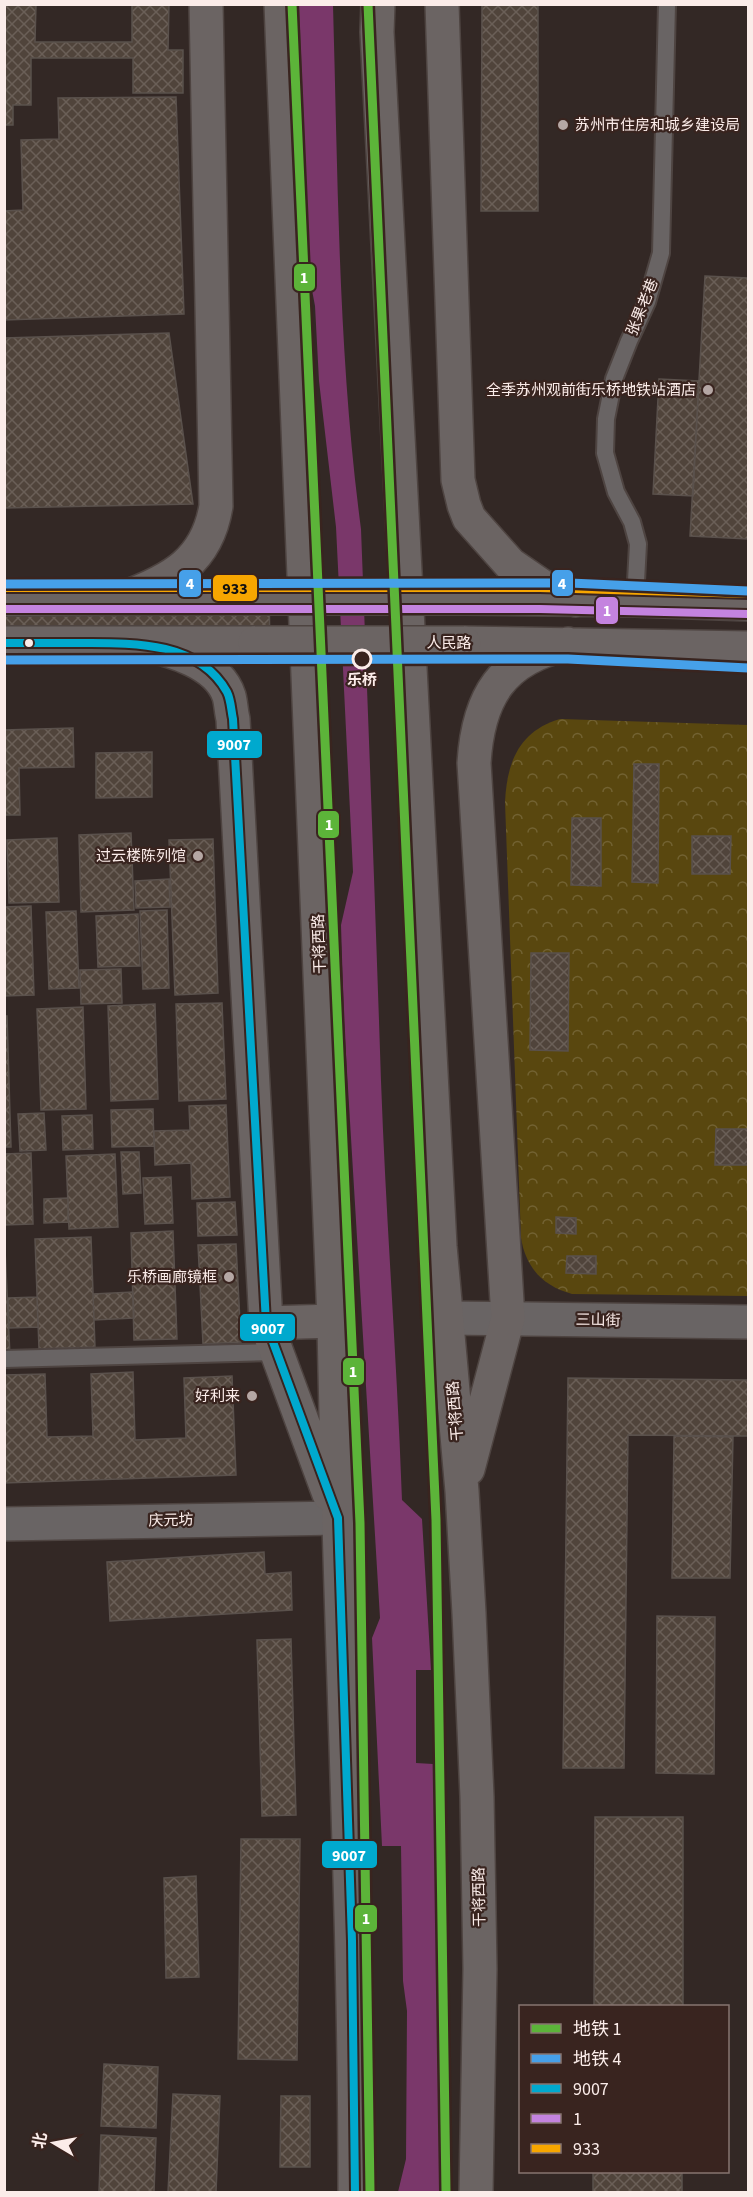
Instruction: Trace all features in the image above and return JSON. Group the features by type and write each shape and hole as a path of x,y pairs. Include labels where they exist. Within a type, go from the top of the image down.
{"main road":[{"path":"123,598 155,586 182,569 205,542 216,506 206,4"},
{"name":"干将西路","path":"281,4 334,1321 352,1941 355,2193"},
{"name":"干将西路","path":"378,4 377,32 440,1246 462,1491 477,1797 480,1969 476,2193"},
{"path":"442,4 458,480 470,518 477,529 510,564 542,586 576,600"},
{"path":"4,599 463,598 748,604"},
{"name":"人民路","path":"4,643 464,643 748,648"},
{"path":"140,643 184,655 216,676 228,694 233,719 271,1338 338,1518"},
{"path":"462,1491 508,1318 474,763 476,739 479,719 489,697 504,677 535,653 568,644"},
{"path":"271,1338 334,1321"}],"street":[{"name":"三山街","path":"447,1317 748,1322"},
{"name":"庆元坊","path":"4,1524 338,1518"}],"lane":[{"name":"张果老巷","path":"635,600 638,544 632,522 616,492 605,453 606,419 614,379 647,302 661,253 667,4"},
{"path":"4,1359 271,1338"}],"green space":[{"path":"560,719 748,725 748,1296 572,1294 544,1281 532,1267 523,1249 506,787 512,761 525,740 534,731"}],"shaded area":[{"path":"296,5 333,5 343,333 353,464 361,529 383,1133 402,1500 422,1519 431,1670 416,1670 416,1763 433,1764 440,1965 440,2192 398,2192 406,2159 407,2011 403,1981 401,1846 382,1846 372,1638 380,1618 344,1022 341,925 353,872 336,527 319,381 315,306 306,258"}],"building":[{"path":"4,4 36,4 35,42 132,42 132,4 169,4 168,50 183,50 183,93 133,93 133,58 31,58 31,105 13,105 13,125 4,125"},
{"path":"482,4 538,4 538,211 481,211"},
{"path":"176,97 184,314 4,320 4,211 23,210 21,140 59,139 58,98"},
{"path":"705,276 748,278 748,539 690,536"},
{"path":"169,333 193,504 4,508 4,338"},
{"path":"659,379 699,381 693,496 653,494"},
{"path":"269,585 270,657 4,658 4,587"},
{"path":"73,728 74,767 19,768 20,815 4,815 4,730"},
{"path":"152,752 152,797 96,798 96,753"},
{"path":"634,764 659,764 658,883 632,882"},
{"path":"572,818 601,818 601,886 571,885"},
{"path":"131,833 134,910 81,912 79,835"},
{"path":"692,836 731,836 730,874 692,874"},
{"path":"57,838 59,902 9,903 7,840"},
{"path":"213,839 218,993 175,995 169,840"},
{"path":"169,879 170,907 136,908 135,881"},
{"path":"31,906 34,995 4,996 4,907"},
{"path":"167,910 169,988 143,989 140,911"},
{"path":"76,911 79,988 49,989 46,912"},
{"path":"138,914 140,966 98,967 96,916"},
{"path":"531,953 569,953 568,1051 530,1050"},
{"path":"121,969 122,1003 81,1004 80,970"},
{"path":"222,1003 226,1099 179,1101 176,1004"},
{"path":"155,1004 158,1099 111,1101 108,1006"},
{"path":"83,1007 86,1109 41,1110 37,1009"},
{"path":"4,1016 7,1016 11,1147 4,1147"},
{"path":"226,1105 230,1197 192,1199 191,1163 155,1165 154,1131 190,1130 189,1106"},
{"path":"153,1109 154,1146 112,1147 111,1110"},
{"path":"44,1113 46,1150 20,1151 18,1114"},
{"path":"92,1115 93,1149 63,1150 62,1116"},
{"path":"716,1129 748,1129 748,1165 715,1165"},
{"path":"121,1152 139,1152 141,1193 123,1194"},
{"path":"31,1153 33,1224 4,1225 4,1154"},
{"path":"115,1154 118,1227 69,1229 66,1156"},
{"path":"171,1177 173,1223 145,1224 143,1178"},
{"path":"68,1198 68,1222 44,1223 44,1199"},
{"path":"235,1202 237,1235 198,1236 197,1203"},
{"path":"556,1217 576,1218 576,1234 556,1233"},
{"path":"4,1228 10,1356 4,1356"},
{"path":"173,1231 177,1339 134,1340 131,1233"},
{"path":"91,1237 95,1347 39,1349 35,1239"},
{"path":"236,1244 241,1342 203,1344 198,1245"},
{"path":"567,1256 596,1256 596,1274 566,1273"},
{"path":"133,1292 134,1318 94,1320 93,1294"},
{"path":"37,1297 38,1327 9,1328 8,1298"},
{"path":"133,1372 135,1440 186,1438 184,1378 232,1376 236,1475 4,1483 4,1375 45,1374 47,1437 93,1436 91,1374"},
{"path":"568,1378 748,1380 748,1436 628,1435 624,1768 563,1768"},
{"path":"674,1436 733,1437 730,1578 672,1578"},
{"path":"264,1552 265,1574 291,1572 292,1610 110,1621 107,1562"},
{"path":"657,1616 715,1617 714,1774 656,1773"},
{"path":"291,1639 296,1815 262,1816 257,1640"},
{"path":"595,1817 683,1817 683,2005 594,2005"},
{"path":"241,1839 300,1839 297,2060 238,2059"},
{"path":"196,1876 199,1977 166,1978 164,1878"},
{"path":"104,2064 158,2067 156,2128 101,2126"},
{"path":"173,2094 220,2096 216,2192 168,2192"},
{"path":"281,2096 310,2096 310,2167 280,2167"},
{"path":"101,2135 156,2138 154,2192 99,2192"},
{"path":"593,2173 682,2173 682,2192 593,2192"}],"metro line":[{"name":"1","path":"292,4 360,1523 370,2192"},
{"name":"1","path":"368,4 436,1520 446,2192"},
{"name":"4","path":"4,584 570,583 748,591"},
{"name":"4","path":"4,660 568,659 748,668"}],"transit line":[{"name":"933","path":"4,588 540,588 748,594"},
{"name":"1","path":"4,609 540,609 748,614"},
{"name":"9007","path":"4,643 119,643 161,648 199,662 214,675 227,692 230,702 233,719 266,1323 338,1518 352,1941 355,2192"}],"place":[{"name":"苏州市住房和城乡建设局","path":"563,125"},
{"name":"全季苏州观前街乐桥地铁站酒店","path":"708,390"},
{"name":"乐桥","path":"362,659"},
{"name":"过云楼陈列馆","path":"198,856"},
{"name":"乐桥画廊镜框","path":"229,1277"},
{"name":"好利来","path":"252,1396"}]}
